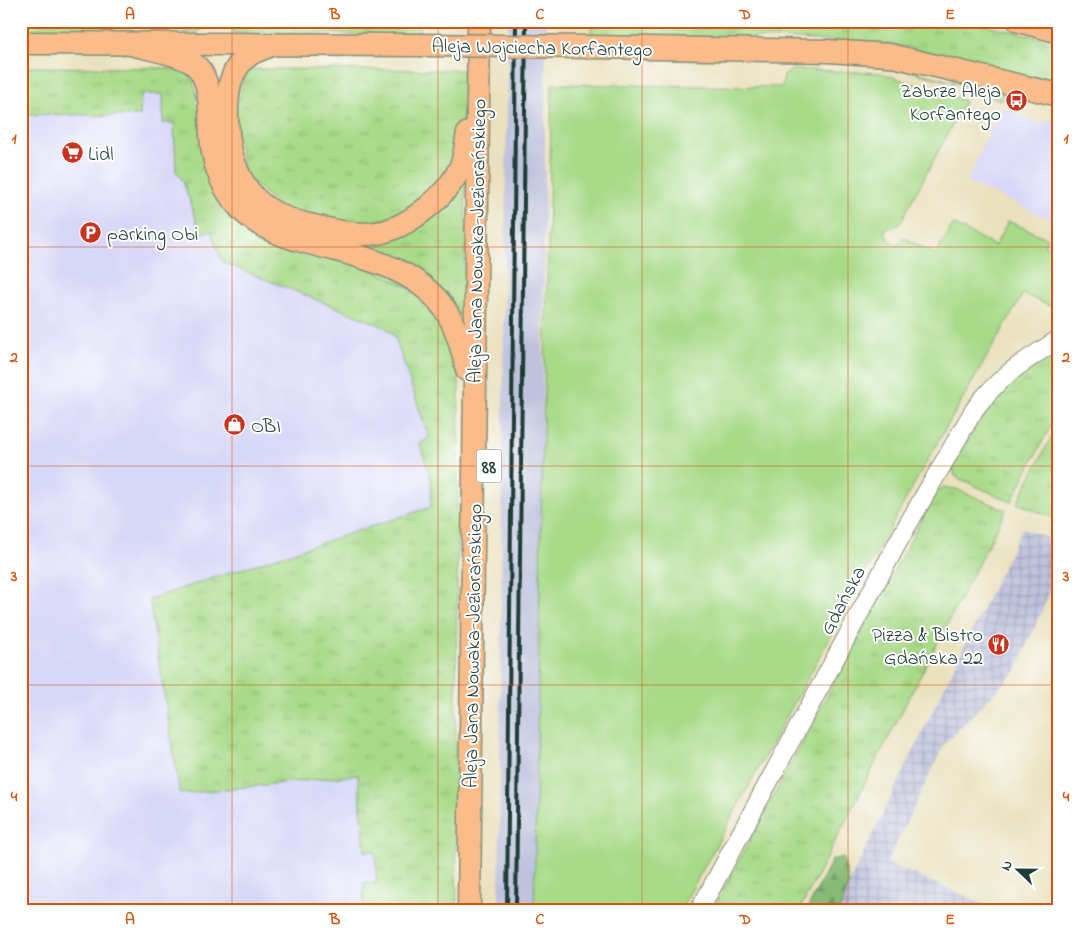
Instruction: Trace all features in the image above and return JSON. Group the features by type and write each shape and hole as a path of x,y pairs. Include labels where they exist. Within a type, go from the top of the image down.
{"main road":[{"name":"Aleja Jana Nowaka-Jeziorańskiego","path":"469,911 479,21"},
{"name":"Aleja Jana Nowaka-Jeziorańskiego","path":"483,911 493,21"},
{"path":"1019,21 1059,32"},
{"name":"Aleja Wojciecha Korfantego","path":"21,42 828,51 889,55 1055,95"},
{"path":"130,44 184,58 201,70 206,80 209,94 212,148 222,182 235,203 256,222 283,236 381,263 410,278 433,295 449,316 460,343 475,414"},
{"path":"273,44 249,55 232,77 227,94 229,144 238,174 249,192 266,209 291,221 349,234 379,232 407,222 434,202 454,178 462,163 466,147 478,66"}],"street":[{"name":"Gdańska","path":"699,911 899,539 974,410 985,395 1007,373 1059,339"}],"shaded area":[{"path":"508,21 546,21 542,478 534,911 499,911"},
{"path":"141,94 163,94 163,123 174,123 176,171 183,181 200,233 211,230 222,262 385,327 395,337 429,438 420,444 431,480 431,507 149,599 180,794 358,775 365,851 375,850 377,884 364,883 363,911 21,911 21,114 140,116"},
{"path":"1003,108 1043,125 1046,119 1059,122 1059,223 967,182 1000,109"},
{"path":"1022,528 1059,542 1059,570 1016,671 945,743 887,863 1001,911 839,911 849,883"}],"green space":[{"path":"21,21 201,21 203,25 201,30 196,33 21,31"},
{"path":"241,21 420,21 420,35 234,33 232,28"},
{"path":"591,21 965,21 1025,34 1059,44 1059,85 911,48 881,43 775,38 593,36 591,34"},
{"path":"21,67 181,68 193,82 197,99 204,99 212,174 375,267 437,306 458,366 459,383 455,798 457,911 363,911 364,883 377,883 375,851 365,851 358,775 180,794 149,599 431,507 431,480 420,444 429,438 395,337 385,327 222,262 211,231 200,233 183,181 176,171 174,123 163,123 163,94 141,94 140,116 21,114"},
{"path":"253,69 463,70 462,129 455,161 418,207 369,227 284,212 243,172 233,99 240,99 244,78"},
{"path":"792,69 881,73 965,101 899,225 885,229 886,235 898,245 903,237 936,254 953,224 995,246 1008,221 1047,238 1044,245 1059,252 1059,310 1023,294 923,468 680,911 534,911 552,84 782,87 784,76"},
{"path":"906,70 1003,94 1001,100 983,95 966,86"},
{"path":"466,173 464,322 451,306 266,222 241,193 360,240"},
{"path":"1059,351 1059,410 1011,502 956,477 952,469 953,464 985,413 1005,388"},
{"path":"1059,422 1059,520 1017,503"},
{"path":"944,487 956,489 1006,510 799,911 712,911 933,498 937,491"},
{"path":"843,857 849,883 839,911 806,911 832,860"}],"railway":[{"path":"507,911 516,21"},
{"path":"516,911 526,21"}],"place":[{"name":"Zabrze Aleja Korfantego","path":"1017,101"},
{"name":"Lidl","path":"72,153"},
{"name":"parking Obi","path":"91,233"},
{"name":"OBI","path":"235,425"},
{"name":"Pizza & Bistro Gdańska 22","path":"999,645"}]}
